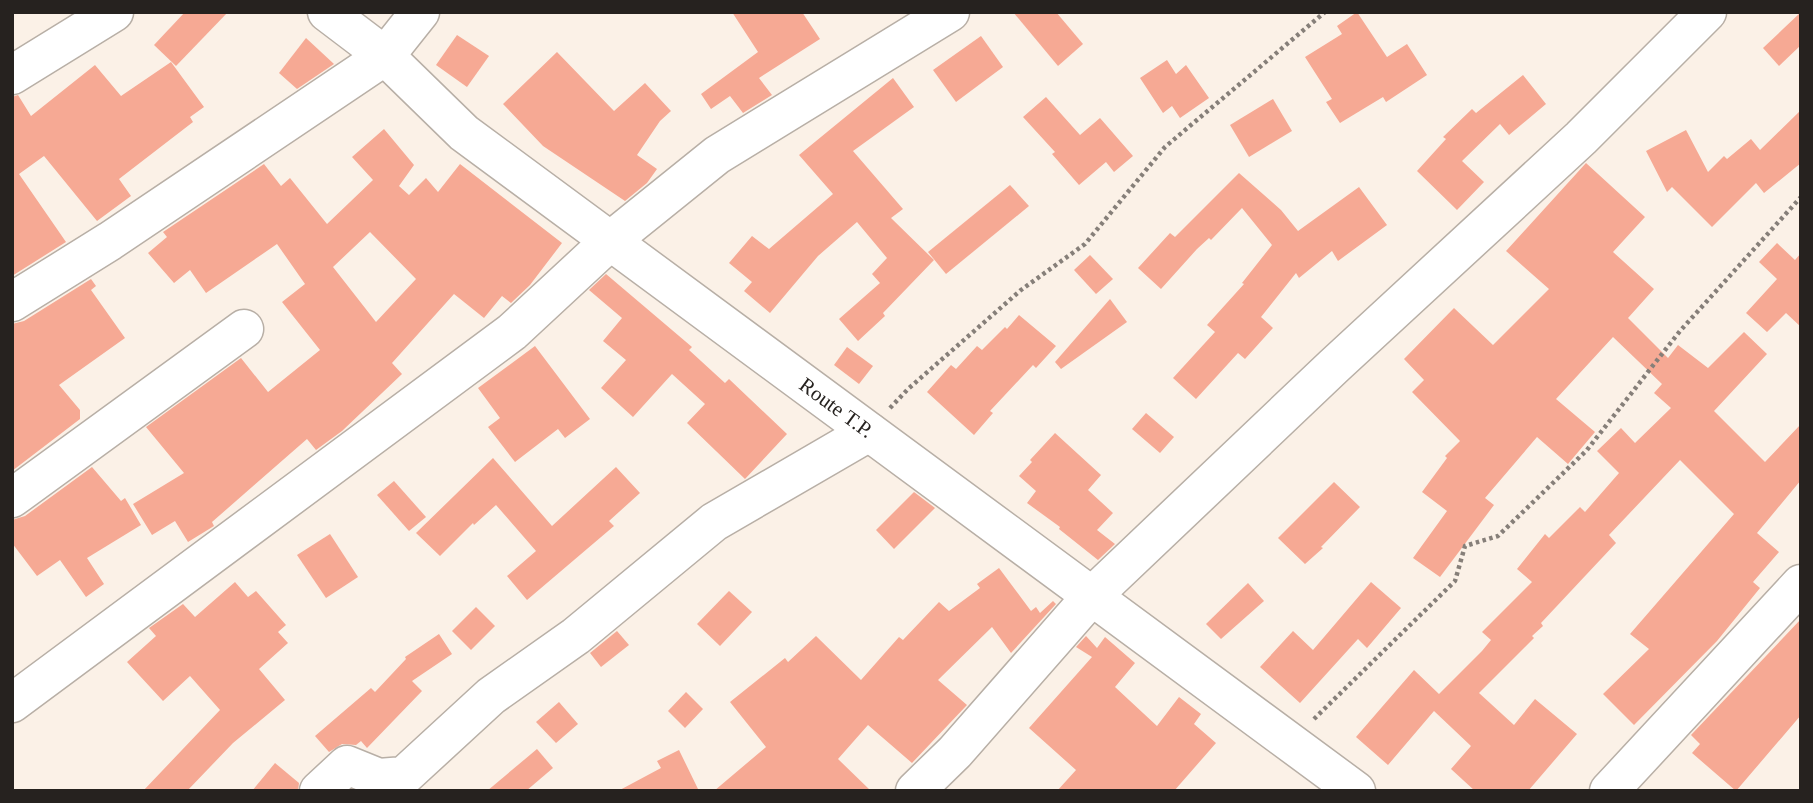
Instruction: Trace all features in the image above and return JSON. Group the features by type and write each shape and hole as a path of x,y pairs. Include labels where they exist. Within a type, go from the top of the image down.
{"street":[{"path":"12,75 114,12"},
{"name":"Route T.P.","path":"327,12 385,55 464,133 1356,791"},
{"path":"12,302 110,242 385,55 420,12"},
{"path":"12,703 512,332 609,242 717,155 950,12"},
{"path":"915,791 955,752 1091,597 1334,366 1581,138 1707,12"},
{"path":"12,498 244,329"},
{"path":"319,791 347,765 380,778 404,776 491,696 576,636 713,522 869,432"},
{"path":"1609,791 1801,584"}],"path":[{"path":"869,432 908,389 1021,290 1085,244 1165,147 1325,12"},
{"path":"1291,742 1455,581 1465,546 1498,536 1587,450 1680,331 1801,197"}],"building":[{"path":"185,12 228,12 176,66 154,45"},
{"path":"732,12 802,12 820,39 759,78 772,95 743,113 730,96 711,109 701,94 758,52"},
{"path":"1013,12 1056,12 1083,44 1058,66"},
{"path":"1357,12 1387,57 1407,44 1427,75 1386,102 1383,97 1340,123 1326,102 1332,99 1305,57 1342,34 1337,26"},
{"path":"1801,12 1801,45 1779,66 1763,48"},
{"path":"457,35 489,56 467,87 436,65"},
{"path":"981,36 1003,67 956,102 933,70"},
{"path":"306,38 334,64 297,89 279,73"},
{"path":"557,52 614,111 645,83 671,111 660,121 637,155 657,169 647,183 625,201 543,146 503,104"},
{"path":"1167,60 1176,74 1186,65 1209,98 1180,118 1172,106 1163,113 1140,78"},
{"path":"171,62 204,107 190,117 193,122 119,179 131,196 97,221 44,156 19,174 66,242 12,276 12,97 18,95 31,116 95,65 121,96"},
{"path":"1523,75 1546,104 1509,135 1500,124 1462,161 1484,182 1457,210 1417,171 1446,139 1443,137 1472,109 1476,113"},
{"path":"893,78 914,107 853,151 903,209 891,218 934,260 883,313 885,316 858,341 839,319 880,283 872,274 887,258 857,222 818,256 770,313 744,291 752,282 729,263 752,236 769,249 833,194 799,155"},
{"path":"1046,97 1080,135 1100,118 1133,156 1114,172 1106,162 1079,185 1052,154 1055,152 1023,117"},
{"path":"1273,99 1292,131 1249,157 1230,125"},
{"path":"1801,110 1801,163 1764,193 1756,183 1712,227 1672,187 1667,192 1646,151 1686,130 1708,172 1724,156 1727,159 1751,139 1760,150"},
{"path":"384,129 414,165 399,186 409,195 426,178 438,192 460,164 562,243 530,285 511,303 502,296 484,318 454,294 392,363 402,374 342,431 316,450 307,439 212,522 214,526 188,542 175,521 152,535 133,504 184,473 146,427 241,358 268,392 320,350 282,302 305,284 277,244 206,293 190,270 174,283 148,253 167,237 163,232 264,164 281,186 290,178 327,224 373,180 352,157","holes":["370,232 416,279 376,322 333,267"]},
{"path":"1586,163 1645,217 1613,252 1654,289 1628,318 1668,358 1678,345 1708,368 1744,332 1767,354 1714,411 1765,462 1801,424 1801,480 1757,533 1779,552 1753,582 1760,588 1717,641 1634,725 1603,694 1649,649 1630,634 1734,514 1680,460 1609,535 1616,543 1541,623 1543,626 1532,636 1534,638 1479,693 1514,725 1535,699 1577,734 1528,791 1475,791 1451,769 1471,746 1434,711 1388,765 1356,737 1414,670 1439,694 1482,651 1491,640 1482,632 1532,582 1517,569 1545,534 1549,538 1580,507 1585,512 1619,473 1597,451 1621,428 1635,443 1671,408 1654,393 1662,384 1613,337 1556,399 1595,432 1568,464 1537,437 1485,498 1494,505 1440,577 1413,558 1447,511 1422,492 1447,458 1445,456 1460,441 1412,392 1424,380 1404,359 1454,308 1493,345 1549,289 1506,251"},
{"path":"1239,173 1281,210 1298,231 1359,187 1387,225 1338,261 1332,251 1299,278 1296,273 1261,317 1273,328 1245,359 1238,353 1196,399 1173,378 1215,332 1207,325 1244,284 1242,283 1272,245 1242,208 1211,240 1209,238 1197,249 1161,289 1138,268 1170,233 1175,237"},
{"path":"1010,185 1029,206 946,274 928,252"},
{"path":"1777,243 1795,260 1801,253 1801,327 1786,313 1767,332 1746,313 1777,279 1759,262"},
{"path":"1090,255 1113,279 1096,294 1074,270"},
{"path":"606,274 692,347 689,350 725,383 729,379 787,434 745,479 687,423 705,404 672,374 633,417 601,388 626,360 603,341 622,318 589,290"},
{"path":"91,279 96,286 91,290 125,338 59,385 80,410 80,419 12,471 12,324 24,321"},
{"path":"1110,299 1127,322 1061,369 1055,362"},
{"path":"1019,315 1056,346 1036,368 1033,365 990,411 993,413 974,435 927,392 951,365 956,369 977,346 982,350"},
{"path":"535,346 590,419 565,438 558,429 515,462 488,427 500,418 478,388"},
{"path":"847,347 873,366 859,384 834,365"},
{"path":"1146,413 1174,437 1160,453 1132,429"},
{"path":"1055,433 1101,475 1088,490 1113,513 1097,530 1115,544 1098,560 1027,503 1036,491 1019,476"},
{"path":"493,458 552,526 616,467 640,493 609,521 614,526 527,600 507,576 536,551 496,505 474,525 473,523 440,556 416,533"},
{"path":"92,467 121,501 125,498 141,525 87,558 104,584 86,597 60,560 37,576 12,543 12,520 25,516"},
{"path":"394,481 426,517 409,531 377,495"},
{"path":"1334,482 1360,507 1305,564 1278,538"},
{"path":"914,492 935,508 894,549 876,530"},
{"path":"330,534 358,577 326,598 297,555"},
{"path":"999,568 1031,611 1036,607 1040,613 1053,601 1056,604 1011,653 992,627 938,680 967,705 912,763 868,725 838,759 871,791 714,791 766,747 730,702 785,658 788,662 816,636 861,680 899,637 903,640 939,602 949,611 980,588 977,584"},
{"path":"235,582 248,597 256,591 286,625 278,632 288,643 259,669 285,700 233,743 187,791 143,791 220,710 190,676 163,701 127,662 156,636 149,628 183,604 195,617"},
{"path":"1371,582 1401,608 1367,648 1358,639 1300,703 1260,667 1293,631 1313,650"},
{"path":"1248,583 1264,601 1221,639 1206,624"},
{"path":"729,591 752,612 720,646 697,624"},
{"path":"476,607 495,626 471,650 452,631"},
{"path":"1801,619 1801,715 1736,791 1692,753 1700,744 1691,735"},
{"path":"617,631 629,645 601,667 590,653"},
{"path":"439,634 452,654 412,681 422,691 367,748 361,741 356,745 342,744 329,752 315,736 371,688 375,692 405,657"},
{"path":"1086,636 1097,648 1105,637 1135,663 1115,687 1157,726 1179,697 1201,714 1194,724 1216,743 1174,791 1057,791 1076,770 1029,728 1092,657 1076,647"},
{"path":"686,692 703,709 685,728 668,711"},
{"path":"559,702 578,724 556,743 536,722"},
{"path":"537,749 553,768 526,791 487,791"},
{"path":"679,750 699,791 618,791 661,768 657,761"},
{"path":"275,763 299,783 298,791 252,791"}]}
